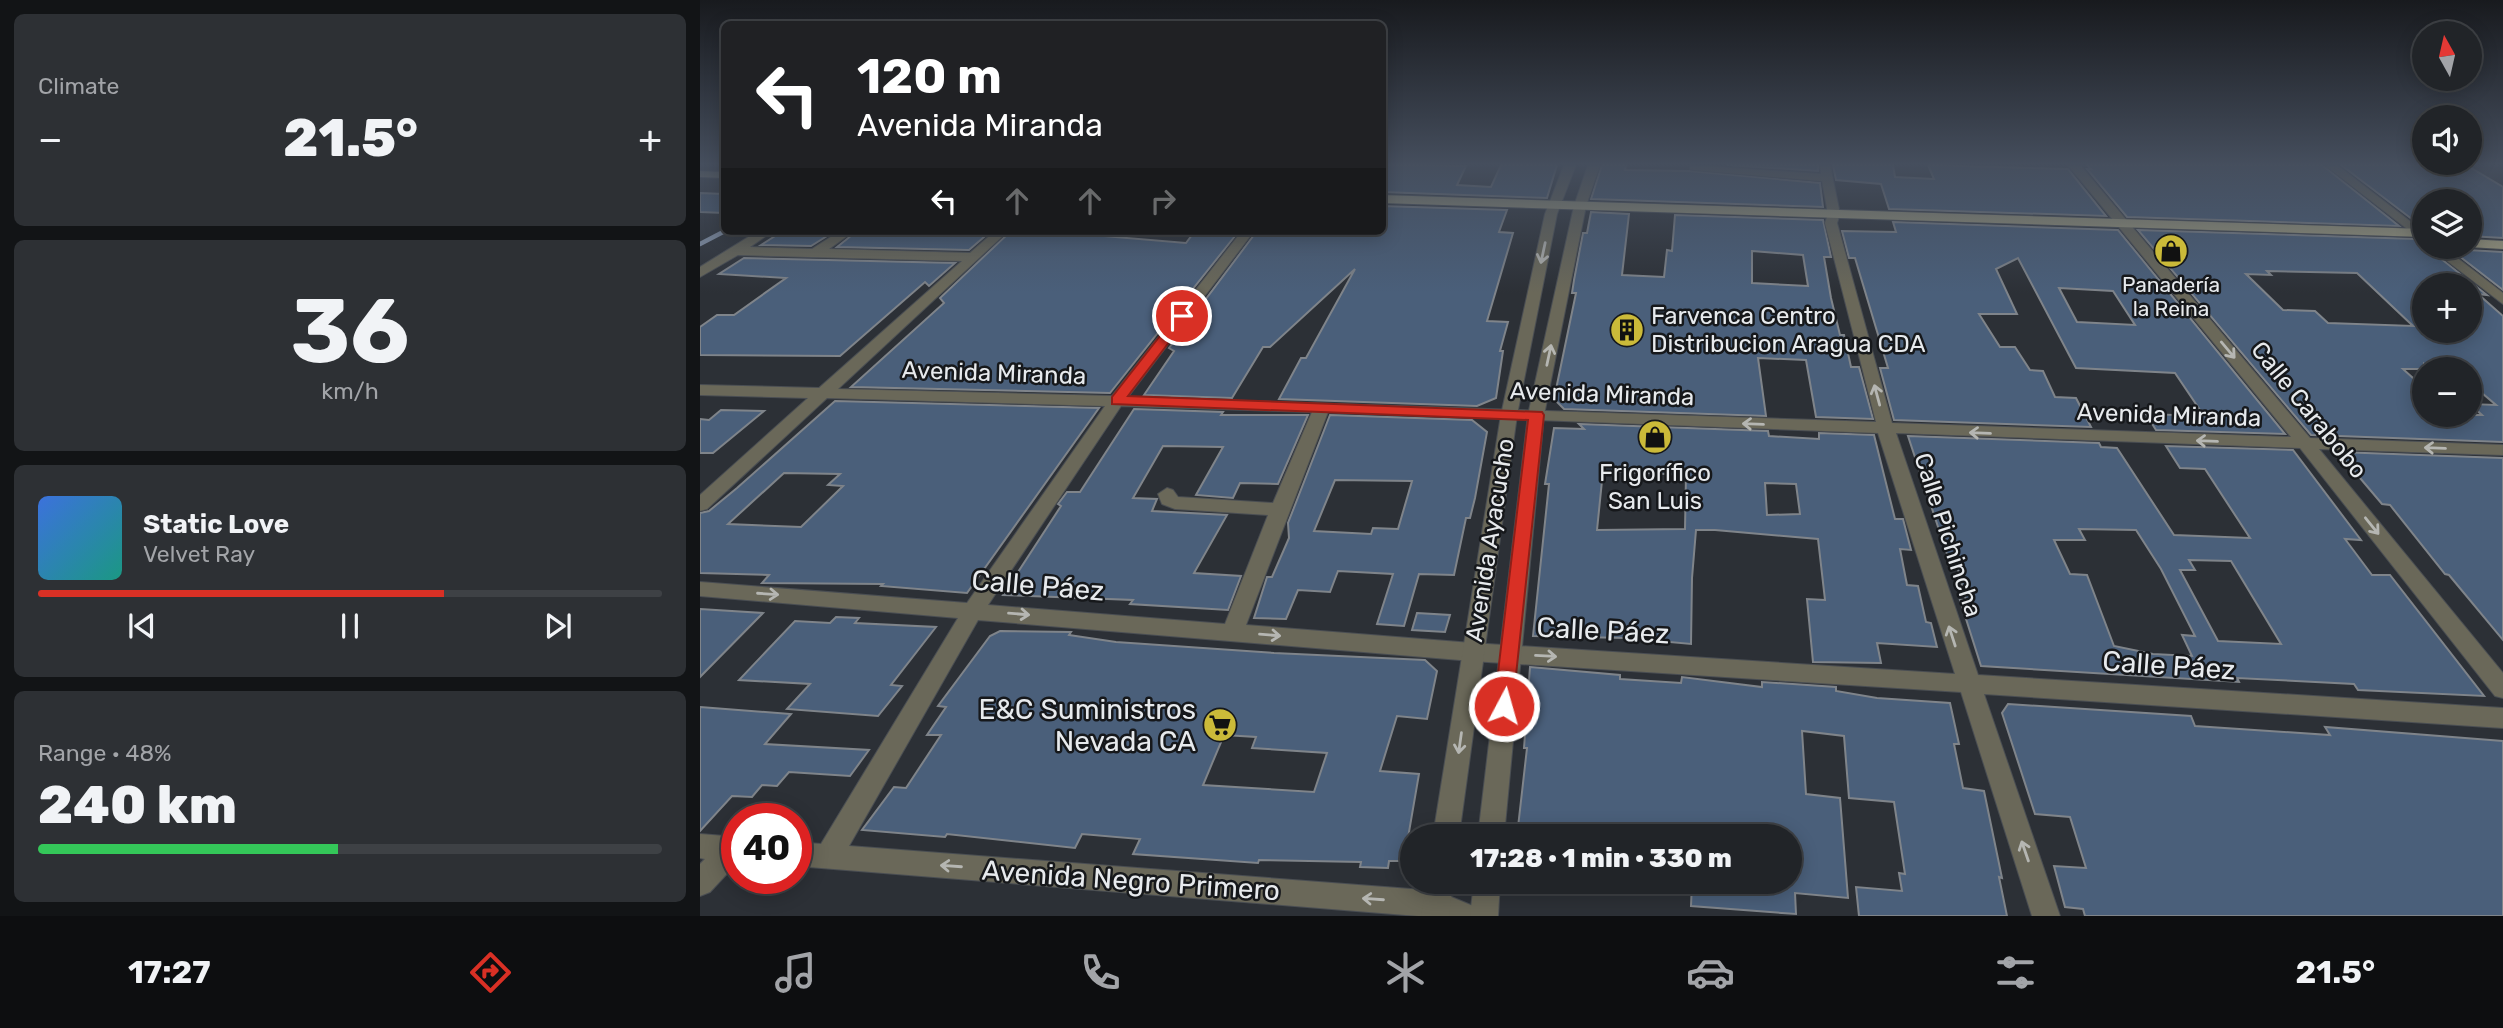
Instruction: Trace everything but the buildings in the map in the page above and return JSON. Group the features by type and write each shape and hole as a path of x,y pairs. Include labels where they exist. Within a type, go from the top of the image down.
{"main road":[{"path":"1531,208 2412,237"},
{"path":"1386,209 1552,209"},
{"path":"2482,235 2503,236"},
{"path":"2482,243 2503,244"}],"street":[{"name":"Avenida Ayacucho","path":"1492,824 1536,415 1580,208"},
{"name":"Calle Pichincha","path":"1831,208 1886,430 2046,916"},
{"name":"Calle Carabobo","path":"2110,208 2307,445 2503,688"},
{"path":"2385,208 2412,229"},
{"name":"Avenida Ayacucho","path":"1449,824 1509,415 1552,209"},
{"path":"700,273 761,235"},
{"path":"815,253 842,235"},
{"path":"700,505 998,235"},
{"path":"828,857 973,610 1117,400 1245,235"},
{"path":"735,251 974,257"},
{"path":"2450,259 2503,300"},
{"name":"Avenida Miranda","path":"700,390 1117,400 1886,430 2503,450"},
{"path":"1233,631 1279,510 1322,408"},
{"path":"1167,494 1169,500 1175,503 1279,510"},
{"name":"Calle Páez","path":"700,589 1472,652 1967,681 2503,718"},
{"path":"700,846 721,848"},
{"name":"Avenida Negro Primero","path":"812,856 1437,901 1463,916"},
{"path":"700,883 721,862"},
{"path":"1484,916 1486,894"}],"waterway":[{"path":"700,244 721,233"}],"place":[{"name":"Panadería la Reina","path":"2171,251"},
{"name":"Farvenca Centro Distribucion Aragua CDA","path":"1627,330"},
{"name":"Frigorífico San Luis","path":"1655,437"},
{"name":"E&C Suministros Nevada CA","path":"1220,725"}],"route":[{"path":"1182,316 1117,400 1536,415 1504,706"}]}
